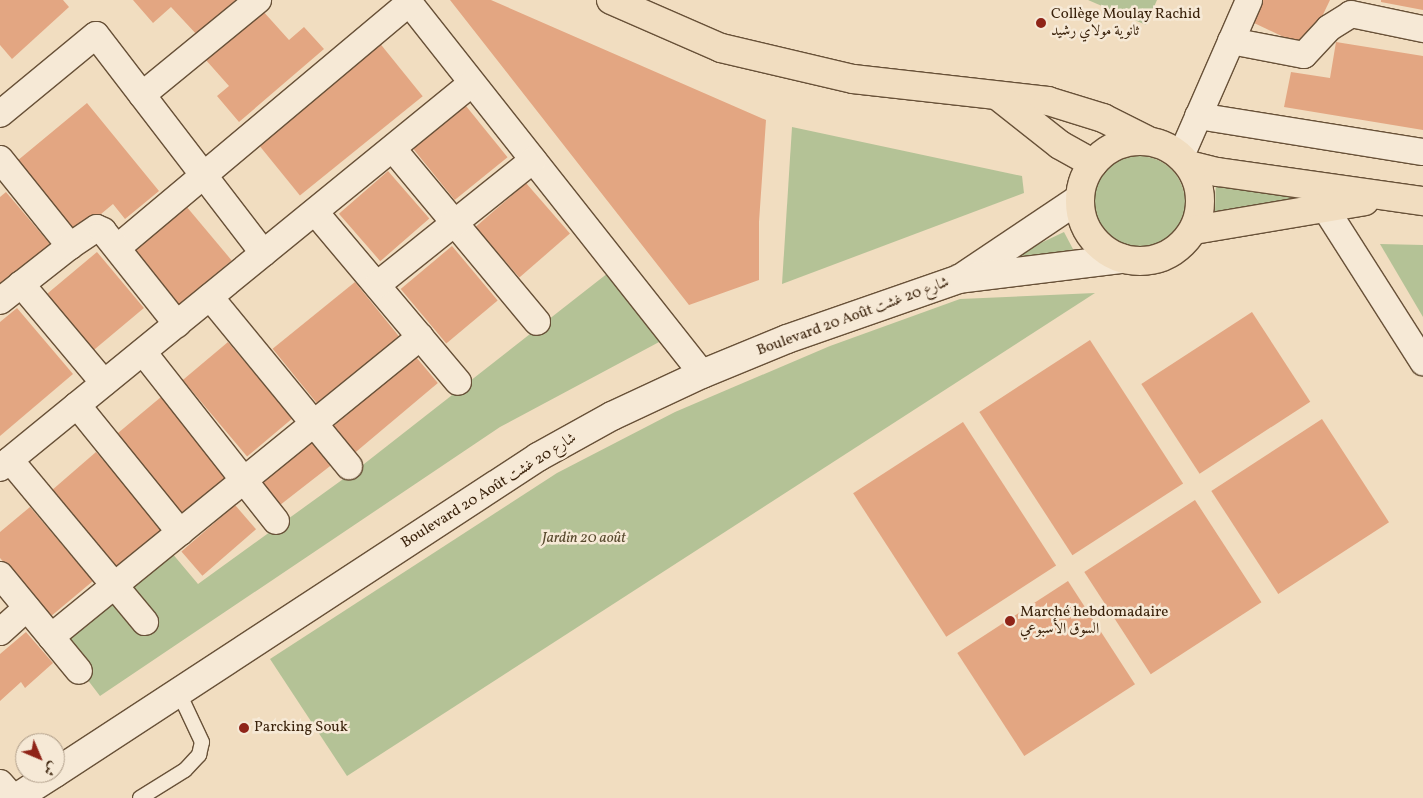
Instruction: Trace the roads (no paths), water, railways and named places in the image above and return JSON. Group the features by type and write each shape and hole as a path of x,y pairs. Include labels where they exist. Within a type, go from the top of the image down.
{"main road":[{"path":"611,0 645,7 721,48 853,79 1048,101 1103,118 1146,140 1159,143 1185,160 1218,172 1423,201"},
{"path":"998,96 1060,145 1093,163"},
{"path":"1123,259 1108,252 1091,236 1081,215 1080,199 1083,180 1093,163 1104,152 1117,145 1146,140"},
{"path":"959,279 1123,259 1144,262 1164,257 1181,246 1194,230 1200,213 1201,196 1197,180 1185,160"},
{"path":"1194,230 1386,197"},
{"path":"959,279 1080,199"},
{"name":"Boulevard 20 Août شارع 20 غشت","path":"65,766 538,457 612,416 702,374 787,339 959,279"},
{"name":"Boulevard 20 Août شارع 20 غشت","path":"14,798 39,783"}],"street":[{"path":"142,95 258,0"},
{"path":"1185,160 1198,116 1249,0"},
{"path":"117,248 408,1 702,374"},
{"path":"1231,40 1304,55 1329,28 1354,7 1423,29"},
{"path":"0,114 96,35 264,253"},
{"path":"145,622 5,464 472,83"},
{"path":"1198,116 1423,152"},
{"path":"392,148 537,322"},
{"path":"0,158 70,246"},
{"path":"377,285 533,160"},
{"path":"1325,208 1423,362"},
{"path":"315,212 458,382"},
{"path":"0,302 70,246 97,228 103,231 177,324"},
{"path":"21,284 104,383"},
{"path":"210,297 349,466"},
{"path":"51,637 420,337"},
{"path":"142,352 276,521"},
{"path":"77,405 180,532"},
{"path":"0,575 79,671"},
{"path":"0,632 27,608"},
{"path":"0,783 14,798"}],"lane":[{"path":"140,798 185,770 199,755 202,742 178,691"}],"place":[{"name":"Collège Moulay Rachid ثانوية مولاي رشيد","path":"1041,23"},
{"name":"Marché hebdomadaire السوق الأسبوعي","path":"1010,621"},
{"name":"Parcking Souk","path":"244,728"}],"park label":[{"name":"Jardin 20 août","path":"584,539"}]}
